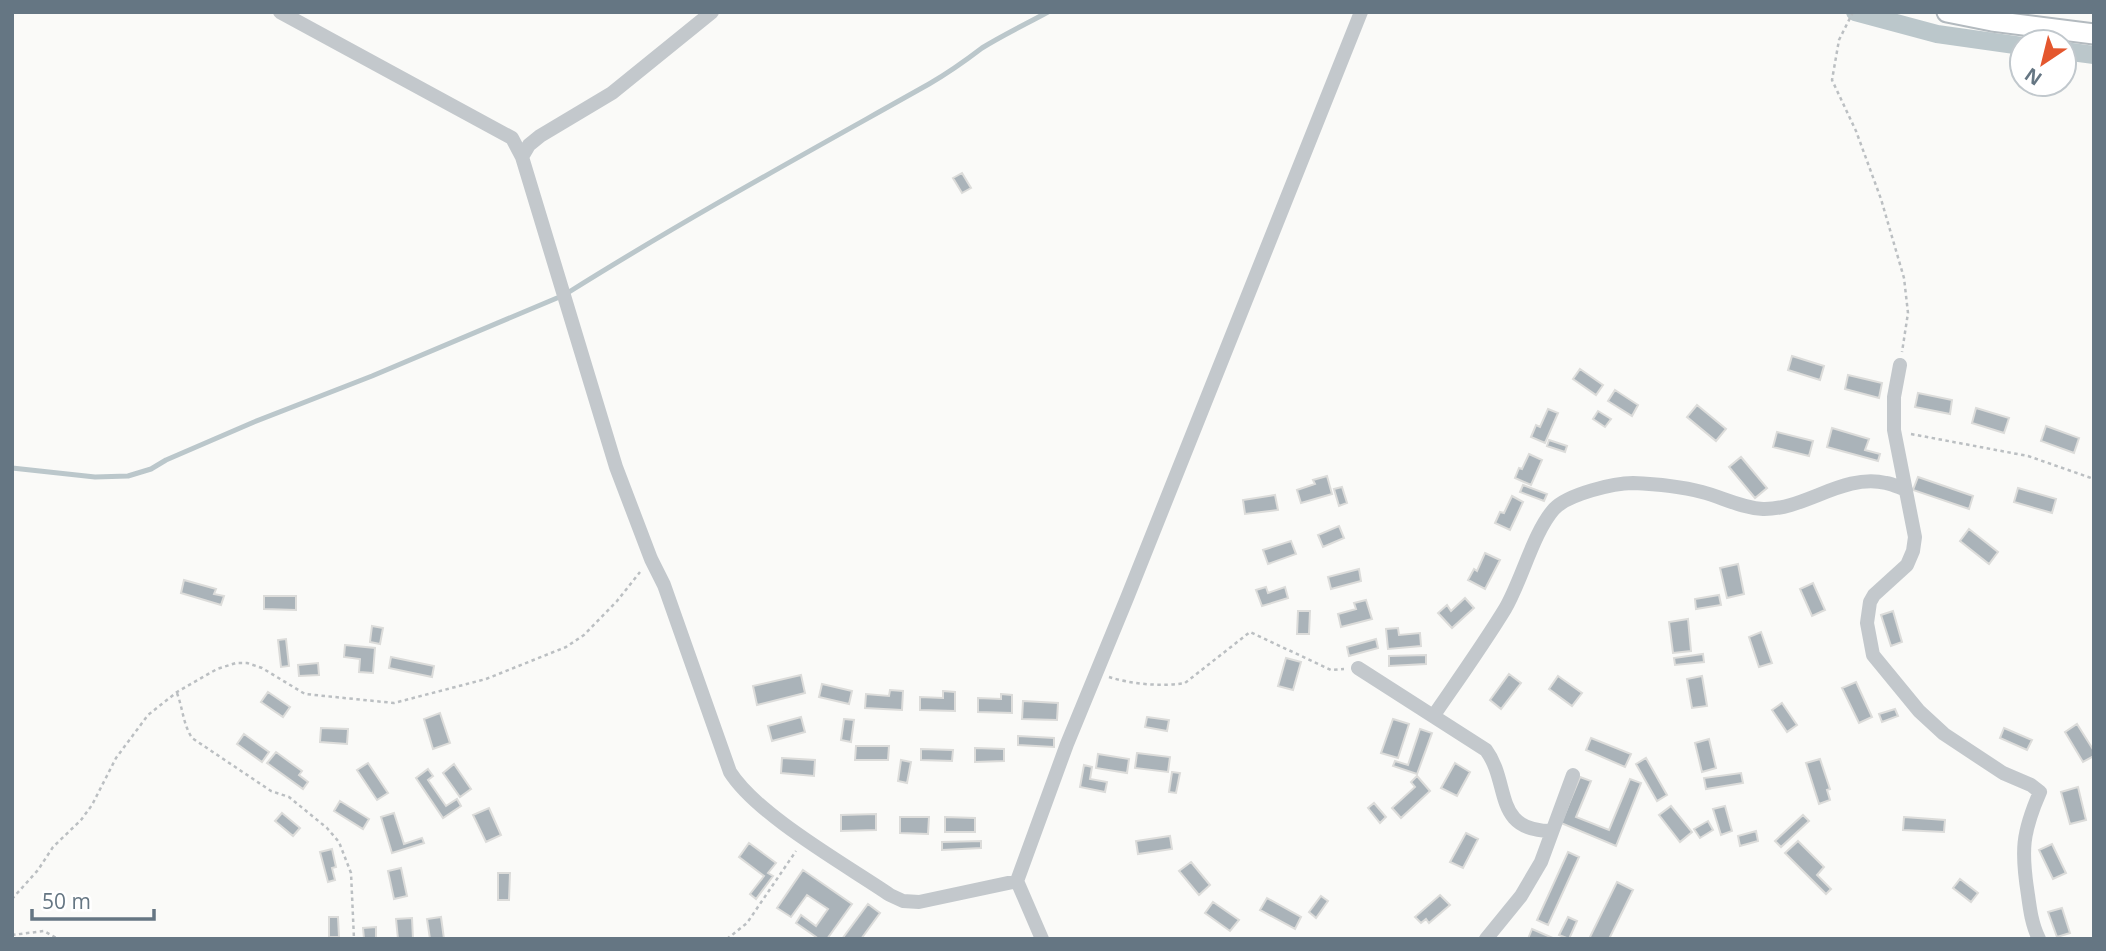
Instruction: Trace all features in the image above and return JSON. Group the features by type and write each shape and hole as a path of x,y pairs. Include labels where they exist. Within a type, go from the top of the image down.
{"street":[{"path":"280,12 512,138 522,157 616,467 651,559 664,585 730,772 739,786 804,837 903,901 919,902 1017,880"},
{"path":"522,157 529,145 540,136 612,93 712,12"},
{"path":"1042,939 1017,880 1067,744 1361,12"},
{"path":"1947,12 1992,22 2094,34"},
{"path":"1900,365 1894,397 1894,430 1914,537 1913,551 1907,565 1874,594 1870,602 1867,623 1873,655 1919,711 1944,734 2003,773 2031,785 2040,792 2029,817 2022,851 2030,912 2039,939"},
{"path":"1434,715 1506,608 1542,529 1555,508 1577,497 1601,487 1630,483 1667,485 1704,492 1741,506 1764,509 1800,502 1856,483 1887,483 1906,490"},
{"path":"1358,668 1486,750 1493,760 1508,810 1518,821 1531,828 1552,831"},
{"path":"1486,939 1521,896 1541,862 1573,775"}],"path":[{"path":"1853,12 1839,40 1832,80 1856,131 1881,199 1904,278 1908,313 1900,365"},
{"path":"1894,430 2028,456 2094,479"},
{"path":"12,899 38,870 53,847 92,805 116,758 148,715 177,692 217,669 236,663 247,663 262,668 305,694 394,703 486,679 566,647 584,635 617,601 651,559"},
{"path":"1096,673 1119,680 1171,685 1185,683 1250,632 1331,670 1358,668"},
{"path":"177,692 184,711 184,726 192,738 271,790 289,797 327,828 339,842 351,873 354,939"},
{"path":"727,939 747,923 804,837"},
{"path":"12,935 44,931 58,939"}],"building":[{"path":"962,173 971,188 962,193 953,178"},
{"path":"1792,356 1824,366 1820,380 1788,370"},
{"path":"1580,369 1603,385 1596,395 1573,379"},
{"path":"1848,375 1882,383 1879,398 1845,389"},
{"path":"1615,390 1638,405 1632,416 1608,401"},
{"path":"1918,393 1952,400 1950,414 1915,407"},
{"path":"1697,405 1726,429 1716,441 1687,417"},
{"path":"1976,408 2009,418 2004,433 1972,423"},
{"path":"1548,409 1558,413 1545,443 1531,437 1536,425 1540,427"},
{"path":"1598,411 1611,419 1605,427 1593,419"},
{"path":"2046,426 2079,438 2074,453 2041,441"},
{"path":"1832,428 1869,439 1865,450 1880,454 1878,461 1827,447"},
{"path":"1777,432 1813,441 1809,456 1773,447"},
{"path":"1549,440 1567,446 1565,452 1547,446"},
{"path":"1529,454 1542,460 1531,485 1515,478"},
{"path":"1741,457 1767,488 1755,498 1729,467"},
{"path":"1327,476 1332,494 1301,503 1297,490 1315,484 1313,480"},
{"path":"1918,477 1973,496 1969,509 1913,490"},
{"path":"1523,485 1547,494 1544,501 1520,492"},
{"path":"1342,487 1347,503 1339,506 1334,489"},
{"path":"2018,488 2056,499 2052,513 2014,502"},
{"path":"1275,495 1278,510 1245,514 1243,500"},
{"path":"1512,496 1523,502 1510,530 1495,523 1500,512 1504,513"},
{"path":"1339,526 1344,538 1323,547 1318,535"},
{"path":"1969,529 1998,552 1989,564 1960,541"},
{"path":"1291,541 1296,554 1268,564 1263,550"},
{"path":"1485,553 1500,560 1485,589 1468,580 1474,569 1477,571"},
{"path":"1738,564 1744,594 1727,598 1720,568"},
{"path":"1359,569 1361,581 1331,589 1328,577"},
{"path":"184,580 216,589 214,594 224,596 221,605 181,593"},
{"path":"1813,583 1825,610 1812,616 1800,589"},
{"path":"1266,587 1268,593 1285,587 1288,598 1262,606 1256,590"},
{"path":"1719,595 1721,605 1696,609 1695,599"},
{"path":"264,596 296,596 296,610 264,609"},
{"path":"1465,598 1474,608 1452,628 1438,613 1447,605 1451,611"},
{"path":"1366,600 1372,619 1341,627 1338,614 1356,609 1354,603"},
{"path":"1298,611 1310,611 1309,634 1297,634"},
{"path":"1893,611 1902,642 1891,646 1881,615"},
{"path":"1688,619 1691,651 1673,653 1669,622"},
{"path":"372,626 383,628 380,644 370,642"},
{"path":"1398,628 1399,635 1420,633 1421,646 1388,649 1386,629"},
{"path":"1761,632 1772,663 1759,667 1749,637"},
{"path":"286,639 289,666 281,667 278,640"},
{"path":"1376,639 1378,648 1349,656 1347,647"},
{"path":"345,645 375,648 373,673 359,672 360,659 344,657"},
{"path":"1703,654 1704,662 1675,665 1674,658"},
{"path":"1426,655 1426,664 1389,666 1389,656"},
{"path":"391,657 434,666 432,677 389,668"},
{"path":"1286,658 1301,662 1293,690 1278,686"},
{"path":"318,663 319,675 299,676 298,665"},
{"path":"1509,674 1521,683 1501,709 1490,700"},
{"path":"801,675 805,693 757,705 753,686"},
{"path":"1558,676 1582,693 1572,706 1549,689"},
{"path":"1702,676 1707,706 1692,708 1687,679"},
{"path":"1856,682 1872,717 1859,723 1842,688"},
{"path":"822,684 852,691 849,704 819,697"},
{"path":"890,690 903,691 902,710 865,708 866,694 889,696"},
{"path":"943,691 955,692 955,711 920,710 920,697 943,698"},
{"path":"268,692 290,707 283,717 261,702"},
{"path":"1001,694 1012,695 1012,713 978,712 978,698 1001,699"},
{"path":"1023,701 1058,703 1057,720 1022,719"},
{"path":"1782,703 1797,725 1787,732 1772,710"},
{"path":"1895,709 1898,716 1882,722 1879,714"},
{"path":"440,713 450,743 433,749 424,719"},
{"path":"801,717 805,732 772,741 768,726"},
{"path":"1147,717 1169,720 1167,731 1145,727"},
{"path":"844,719 854,720 851,742 841,740"},
{"path":"1393,719 1409,724 1398,758 1381,753"},
{"path":"2077,724 2094,751 2094,756 2083,762 2065,732"},
{"path":"321,728 348,729 347,744 320,742"},
{"path":"2004,728 2032,740 2027,750 2000,738"},
{"path":"1420,729 1432,733 1417,774 1393,766 1395,761 1408,765"},
{"path":"244,734 269,752 262,762 237,744"},
{"path":"1018,736 1054,738 1054,747 1018,745"},
{"path":"1591,738 1631,754 1625,767 1586,750"},
{"path":"1709,739 1716,768 1702,772 1695,743"},
{"path":"856,746 889,746 888,760 855,760"},
{"path":"975,748 1004,749 1004,761 975,762"},
{"path":"921,749 953,750 952,761 921,760"},
{"path":"276,752 302,771 299,775 308,782 303,789 267,763"},
{"path":"1137,753 1170,757 1168,772 1135,768"},
{"path":"1098,754 1129,759 1127,773 1096,768"},
{"path":"782,758 815,760 814,776 781,773"},
{"path":"1646,758 1667,795 1657,801 1636,764"},
{"path":"1820,759 1830,789 1827,790 1830,800 1819,804 1806,763"},
{"path":"901,760 911,762 907,783 898,781"},
{"path":"368,763 388,793 377,800 357,770"},
{"path":"1455,763 1470,772 1457,796 1441,788"},
{"path":"454,764 471,789 460,797 443,773"},
{"path":"1084,765 1092,767 1090,779 1107,782 1105,792 1080,787"},
{"path":"428,769 433,776 428,780 446,806 457,799 461,806 443,818 416,778"},
{"path":"1172,772 1180,773 1176,793 1169,792"},
{"path":"1741,773 1743,783 1706,789 1704,778"},
{"path":"1417,776 1430,791 1401,818 1392,808 1415,787 1411,782"},
{"path":"1580,777 1591,781 1576,817 1609,830 1630,779 1641,783 1616,846 1561,823"},
{"path":"2078,787 2086,820 2070,824 2061,792"},
{"path":"340,801 369,819 363,829 334,811"},
{"path":"1374,803 1386,817 1380,823 1368,808"},
{"path":"1671,806 1692,832 1680,842 1659,815"},
{"path":"1725,806 1732,831 1721,835 1713,809"},
{"path":"489,808 501,835 486,842 473,815"},
{"path":"282,813 300,828 293,836 275,821"},
{"path":"394,813 404,844 422,838 424,843 392,853 381,817"},
{"path":"876,814 876,830 841,831 841,815"},
{"path":"1803,815 1809,821 1781,847 1775,841"},
{"path":"900,817 929,817 928,834 900,833"},
{"path":"945,817 975,818 975,832 945,832"},
{"path":"1904,817 1945,820 1944,832 1903,830"},
{"path":"1708,821 1713,830 1700,838 1694,829"},
{"path":"1756,831 1758,841 1740,846 1738,836"},
{"path":"1466,833 1478,839 1463,868 1450,862"},
{"path":"1170,836 1172,849 1138,854 1136,841"},
{"path":"981,841 981,848 942,850 942,842"},
{"path":"1798,841 1824,867 1817,875 1831,889 1826,894 1785,853"},
{"path":"749,843 776,863 768,873 773,876 756,899 750,894 764,876 739,857"},
{"path":"2052,844 2066,873 2053,879 2039,850"},
{"path":"332,849 336,867 332,868 335,880 328,882 320,852"},
{"path":"1568,852 1579,857 1548,925 1537,920"},
{"path":"1191,862 1210,885 1199,895 1179,871"},
{"path":"401,868 407,896 394,899 388,871"},
{"path":"803,870 852,904 827,939 819,939 796,923 801,915 816,926 828,909 807,895 791,917 777,908"},
{"path":"498,873 510,873 509,900 498,900"},
{"path":"1960,879 1978,893 1971,902 1953,888"},
{"path":"1617,882 1633,890 1609,939 1589,939"},
{"path":"1440,895 1450,905 1429,923 1426,919 1421,923 1415,917"},
{"path":"1321,896 1328,901 1316,918 1309,912"},
{"path":"1267,898 1301,917 1295,929 1260,910"},
{"path":"1213,902 1239,920 1230,931 1205,913"},
{"path":"868,904 880,913 861,939 842,939"},
{"path":"2062,908 2070,933 2057,937 2048,912"},
{"path":"329,917 338,917 339,937 329,937"},
{"path":"441,917 444,939 430,939 427,919"},
{"path":"1568,917 1577,921 1569,939 1559,935"},
{"path":"412,918 413,939 398,939 396,919"},
{"path":"376,927 376,939 364,939 363,928"},
{"path":"1532,929 1555,939 1528,939"}],"waterway":[{"path":"569,292 703,212 929,84 990,43 1048,12"},
{"path":"1855,12 1937,34 2008,44"},
{"path":"2078,53 2094,55"},
{"path":"12,468 95,477 128,476 151,469 254,422 372,376 557,298"}]}
